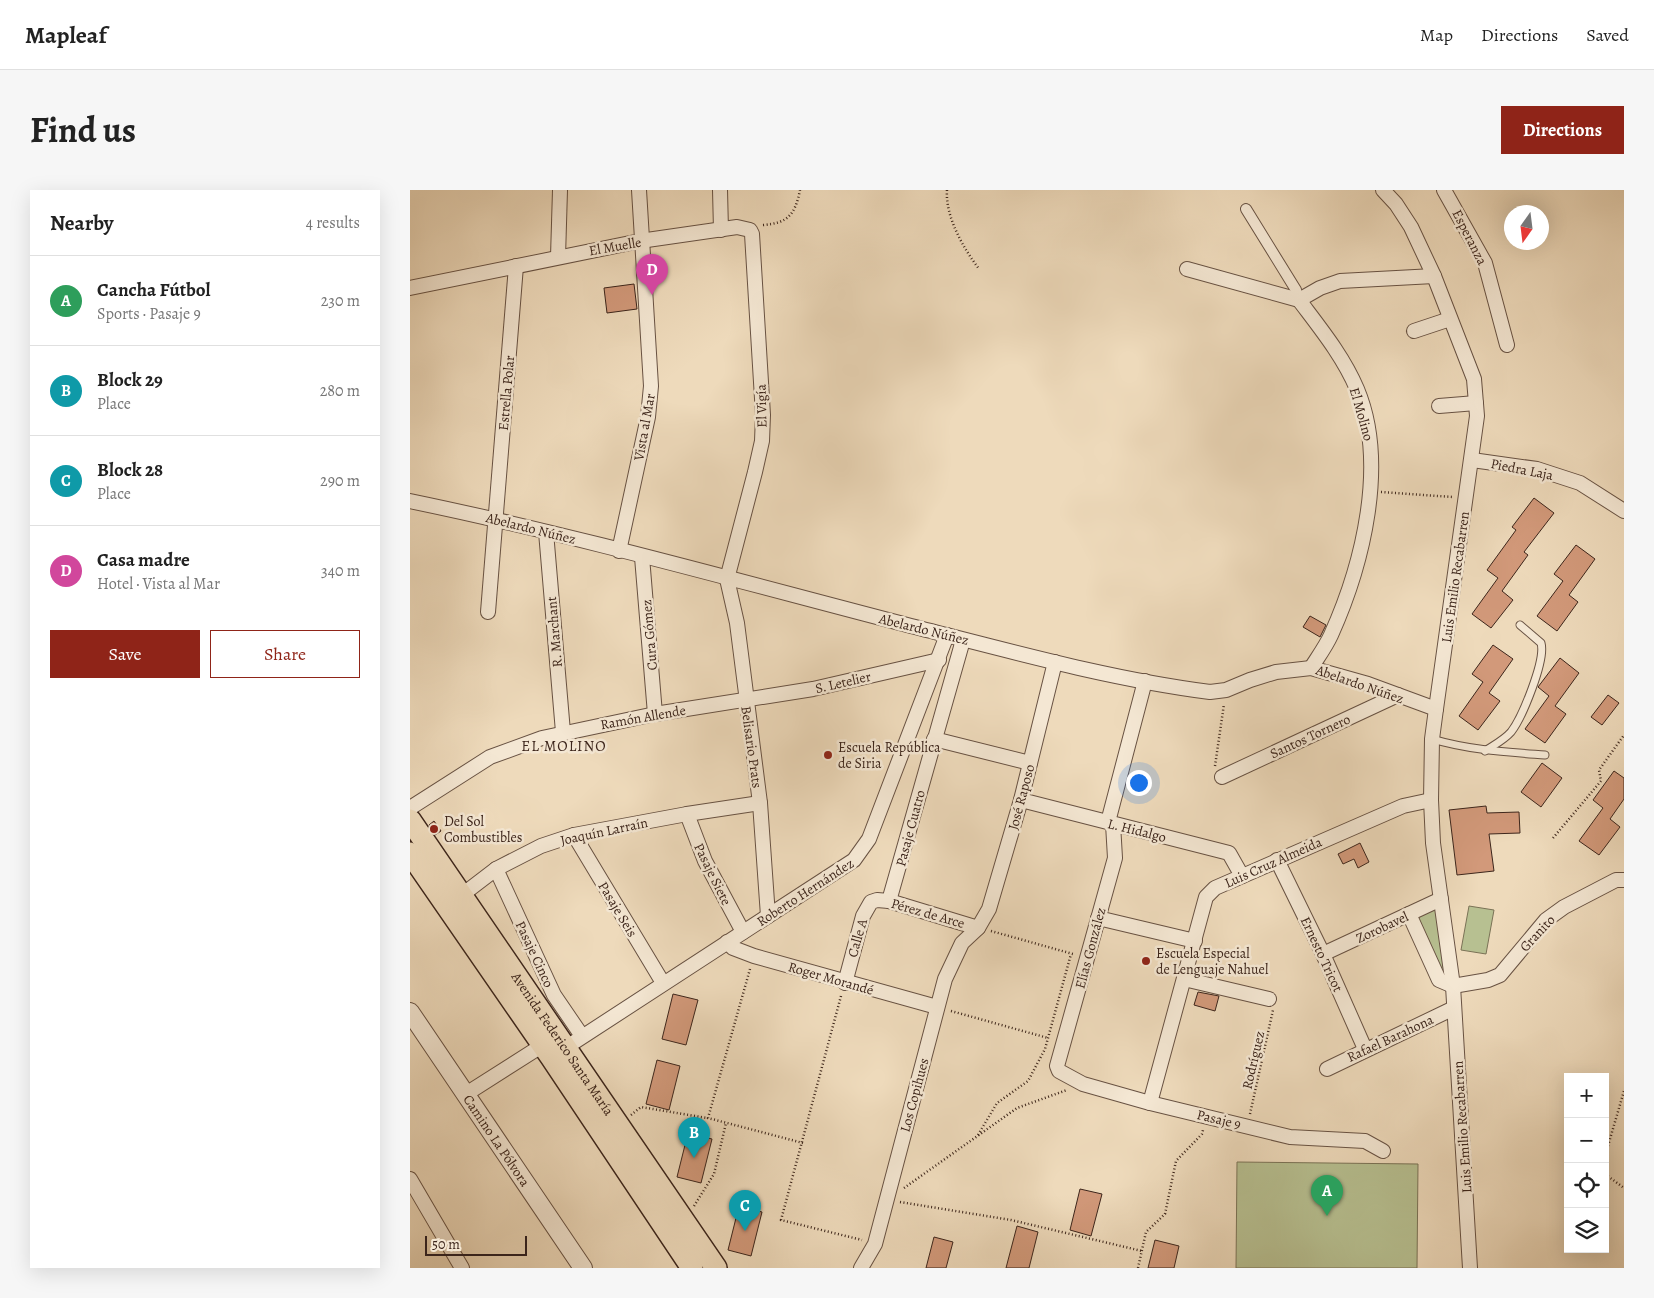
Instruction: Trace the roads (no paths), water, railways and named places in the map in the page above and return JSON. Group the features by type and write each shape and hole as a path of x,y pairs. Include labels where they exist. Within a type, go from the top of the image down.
{"main road":[{"name":"Avenida Federico Santa María","path":"410,820 462,895 560,1046 696,1264"},
{"name":"Avenida Federico Santa María","path":"410,853 560,1046 618,1125 684,1222 696,1264"}],"street":[{"path":"558,257 560,190"},
{"name":"Vista al Mar","path":"619,550 648,417 651,386 640,241 639,190"},
{"path":"720,190 721,230"},
{"name":"Luis Emilio Recabarren","path":"1383,190 1396,204 1411,227 1434,276 1474,380 1478,416 1432,739 1431,800 1433,843 1453,986 1470,1268"},
{"name":"Esperanza","path":"1444,190 1485,263 1507,345"},
{"name":"El Molino","path":"1246,209 1296,290 1299,300 1332,344 1357,389 1371,437 1370,491 1365,530 1349,588 1330,637 1311,668"},
{"name":"El Muelle","path":"410,288 640,241 737,227 750,230"},
{"name":"El Vigía","path":"727,579 762,441 763,405 752,234 750,230"},
{"name":"Estrella Polar","path":"488,612 516,266"},
{"path":"1187,268 1299,300 1320,288 1340,281 1434,276"},
{"path":"1414,331 1450,318"},
{"path":"1439,406 1476,403"},
{"name":"Piedra Laja","path":"1472,460 1537,469 1580,483 1624,511"},
{"name":"Abelardo Núñez","path":"410,501 495,519 619,550 963,640 1145,681 1210,692 1226,690 1276,672 1311,668 1436,709"},
{"name":"R. Marchant","path":"546,532 563,732"},
{"name":"Cura Gómez","path":"642,557 655,714"},
{"name":"Belisario Prats","path":"727,579 737,623 760,803 768,916"},
{"name":"Roberto Hernández","path":"466,1094 560,1046 663,983 844,868 863,851 870,839 947,635"},
{"name":"Pasaje Cuatro","path":"883,901 963,640"},
{"name":"S. Letelier","path":"746,700 813,690 939,660"},
{"name":"José Raposo","path":"978,928 990,909 1021,800 1055,662"},
{"name":"Elías González","path":"1058,1071 1057,1066 1115,858 1111,823 1145,681"},
{"name":"Santos Tornero","path":"1222,777 1398,695"},
{"name":"Ramón Allende","path":"410,808 490,757 563,732 655,714 746,700"},
{"path":"934,738 1030,763"},
{"name":"L. Hidalgo","path":"1021,800 1229,853 1242,876"},
{"name":"Luis Cruz Almeida","path":"1150,1103 1206,898 1215,888 1403,806 1431,800"},
{"name":"Joaquín Larraín","path":"462,895 496,869 540,846 574,835 687,814 760,803"},
{"name":"Pasaje Siete","path":"687,814 705,861 743,932"},
{"name":"Pasaje Seis","path":"574,835 663,983"},
{"name":"Ernesto Tricot","path":"1277,860 1324,954 1366,1049"},
{"name":"Pasaje Cinco","path":"496,869 554,995 560,1046"},
{"name":"Granito","path":"1453,986 1488,980 1500,975 1546,920 1564,907 1607,885 1624,880"},
{"name":"Zorobavel","path":"1324,954 1441,899"},
{"name":"Pérez de Arce","path":"883,901 978,928"},
{"name":"Calle A","path":"845,982 862,916 867,906 883,901"},
{"path":"1409,914 1439,980 1453,986"},
{"path":"1098,918 1195,941"},
{"name":"Los Copihues","path":"861,1268 875,1244 937,1007 953,960 962,943 978,928"},
{"name":"Roger Morandé","path":"727,942 733,948 754,956 937,1007"},
{"path":"1184,979 1269,999"},
{"name":"Rafael Barahona","path":"1327,1069 1454,1008"},
{"name":"Camino La Pólvora","path":"410,1012 583,1268"},
{"name":"Pasaje 9","path":"1058,1071 1083,1084 1150,1103 1248,1125 1290,1138 1365,1141 1382,1151"},
{"path":"410,1180 462,1268"}],"lane":[{"path":"1485,751 1510,734 1519,721 1542,657 1541,643 1520,625"},
{"path":"1432,739 1485,751 1545,755"}],"place":[{"name":"Casa madre","path":"652,295"},
{"name":"Escuela República de Siria","path":"828,755"},
{"name":"Del Sol Combustibles","path":"434,829"},
{"name":"Escuela Especial de Lenguaje Nahuel","path":"1146,961"},
{"name":"Block 29","path":"694,1158"},
{"name":"Cancha Fútbol","path":"1327,1216"},
{"name":"Block 28","path":"745,1231"}],"district":[{"name":"EL MOLINO","path":"564,746"}]}
